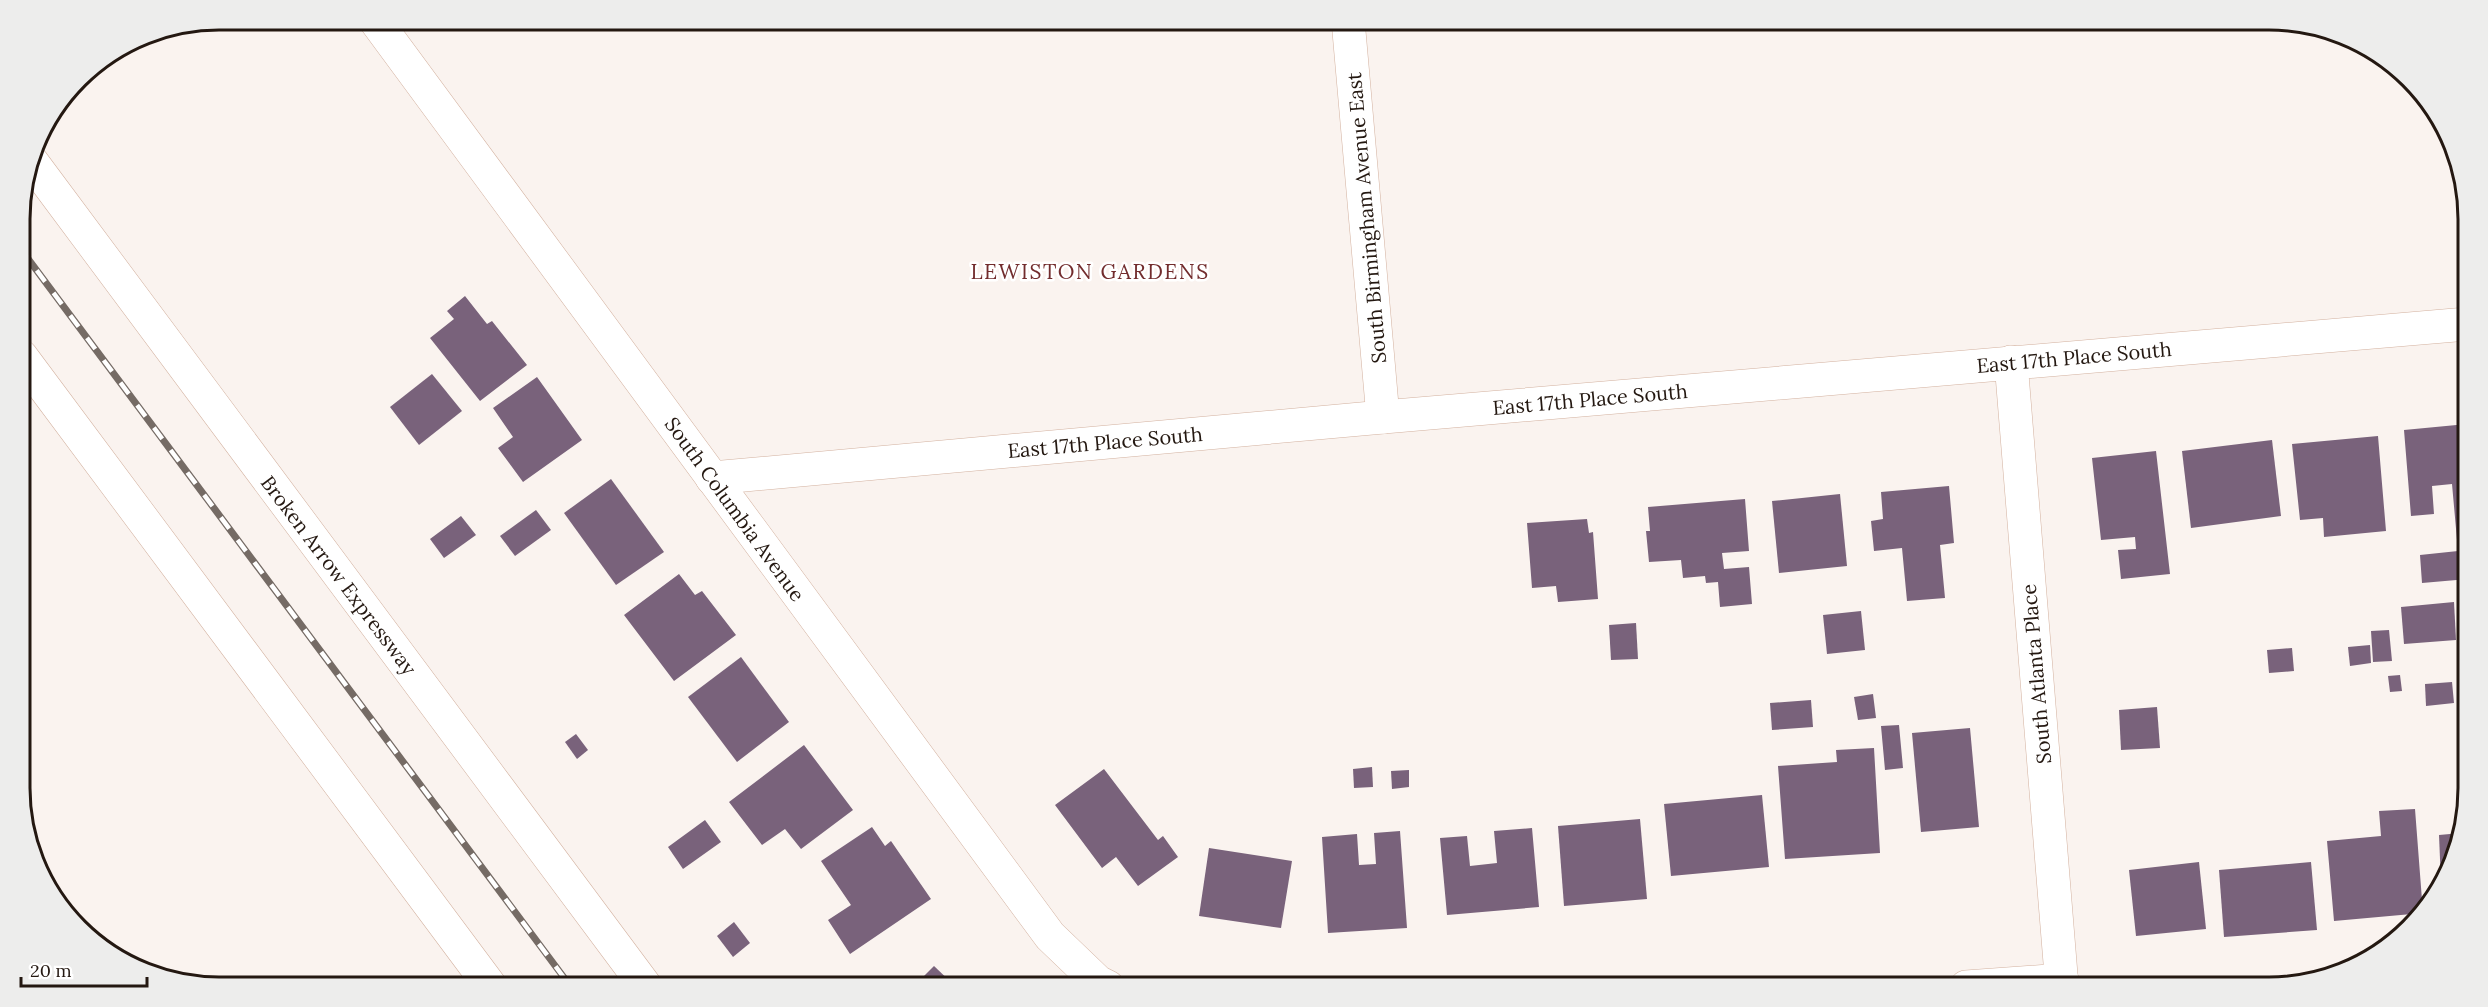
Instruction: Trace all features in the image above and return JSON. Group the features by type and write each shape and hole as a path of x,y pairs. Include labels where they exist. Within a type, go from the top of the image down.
{"main road":[{"name":"South Columbia Avenue","path":"382,30 1050,936 1093,977"},
{"name":"South Birmingham Avenue East","path":"1349,30 1383,417"},
{"name":"Broken Arrow Expressway","path":"37,168 639,977"},
{"name":"East 17th Place South","path":"712,478 1383,417 2458,325"},
{"name":"South Atlanta Place","path":"2011,362 2061,977"},
{"path":"30,368 483,977"}],"building":[{"path":"465,296 487,324 492,321 527,365 480,401 430,338 454,319 447,311"},
{"path":"432,374 462,411 419,445 390,407"},
{"path":"537,377 582,440 523,482 498,448 513,437 493,408"},
{"path":"2458,425 2458,551 2452,484 2432,486 2434,514 2411,516 2404,430"},
{"path":"2378,436 2386,531 2324,537 2323,518 2300,520 2292,444"},
{"path":"2272,440 2281,516 2191,528 2182,451"},
{"path":"2156,451 2170,574 2121,579 2118,550 2136,549 2135,537 2101,540 2092,458"},
{"path":"611,479 664,552 616,585 564,513"},
{"path":"1949,486 1954,543 1940,545 1945,598 1907,601 1902,548 1874,551 1871,521 1883,519 1881,492"},
{"path":"1840,494 1847,566 1779,573 1772,501"},
{"path":"1745,499 1749,551 1722,553 1724,569 1749,567 1752,604 1720,607 1718,582 1706,583 1705,576 1683,578 1681,560 1649,562 1646,531 1650,531 1648,507"},
{"path":"536,510 551,530 515,556 500,536"},
{"path":"461,516 476,535 444,558 430,539"},
{"path":"1587,519 1589,533 1593,532 1598,599 1558,602 1556,586 1532,588 1527,523"},
{"path":"2458,551 2458,580 2422,583 2420,555"},
{"path":"679,574 695,595 702,591 736,635 674,681 624,615"},
{"path":"2454,602 2456,640 2404,644 2401,607"},
{"path":"1861,611 1865,650 1827,654 1823,615"},
{"path":"1636,623 1638,659 1611,660 1609,625"},
{"path":"2389,630 2392,661 2373,662 2371,631"},
{"path":"2370,645 2371,663 2350,666 2348,647"},
{"path":"2292,648 2294,671 2269,673 2267,650"},
{"path":"741,657 789,722 737,762 688,697"},
{"path":"2400,675 2402,691 2390,692 2388,676"},
{"path":"2452,682 2454,703 2426,706 2425,684"},
{"path":"1873,694 1876,718 1858,720 1854,697"},
{"path":"1811,700 1813,727 1772,730 1770,703"},
{"path":"2157,707 2160,748 2121,750 2119,710"},
{"path":"1899,725 1903,768 1885,770 1881,726"},
{"path":"1970,728 1979,827 1921,832 1912,733"},
{"path":"576,734 588,750 577,759 565,742"},
{"path":"804,745 853,810 801,849 785,829 762,845 729,802"},
{"path":"1874,748 1880,853 1785,859 1778,766 1837,762 1836,750"},
{"path":"1372,767 1373,787 1354,788 1353,769"},
{"path":"1104,769 1158,840 1163,836 1178,857 1138,886 1116,857 1102,868 1055,805"},
{"path":"1409,770 1409,787 1392,789 1391,771"},
{"path":"1762,795 1769,867 1671,876 1664,804"},
{"path":"2415,809 2422,898 2409,914 2334,921 2327,841 2381,836 2379,811"},
{"path":"1640,819 1647,899 1564,906 1558,826"},
{"path":"705,820 721,842 683,869 668,847"},
{"path":"872,827 885,846 891,841 931,899 850,954 828,920 851,905 821,861"},
{"path":"1532,828 1539,907 1447,915 1440,838 1467,836 1470,866 1497,863 1494,831"},
{"path":"1400,831 1407,928 1328,933 1322,837 1357,834 1359,865 1376,864 1374,833"},
{"path":"2453,834 2440,866 2439,835"},
{"path":"1209,848 1292,861 1281,928 1199,916"},
{"path":"2199,862 2206,929 2136,936 2129,870"},
{"path":"2311,862 2317,930 2224,937 2219,870"},
{"path":"734,922 750,943 733,957 717,936"},
{"path":"934,966 946,977 923,977"}],"railway":[{"path":"30,261 564,977"}],"district":[{"name":"LEWISTON GARDENS","path":"1090,271"}]}
